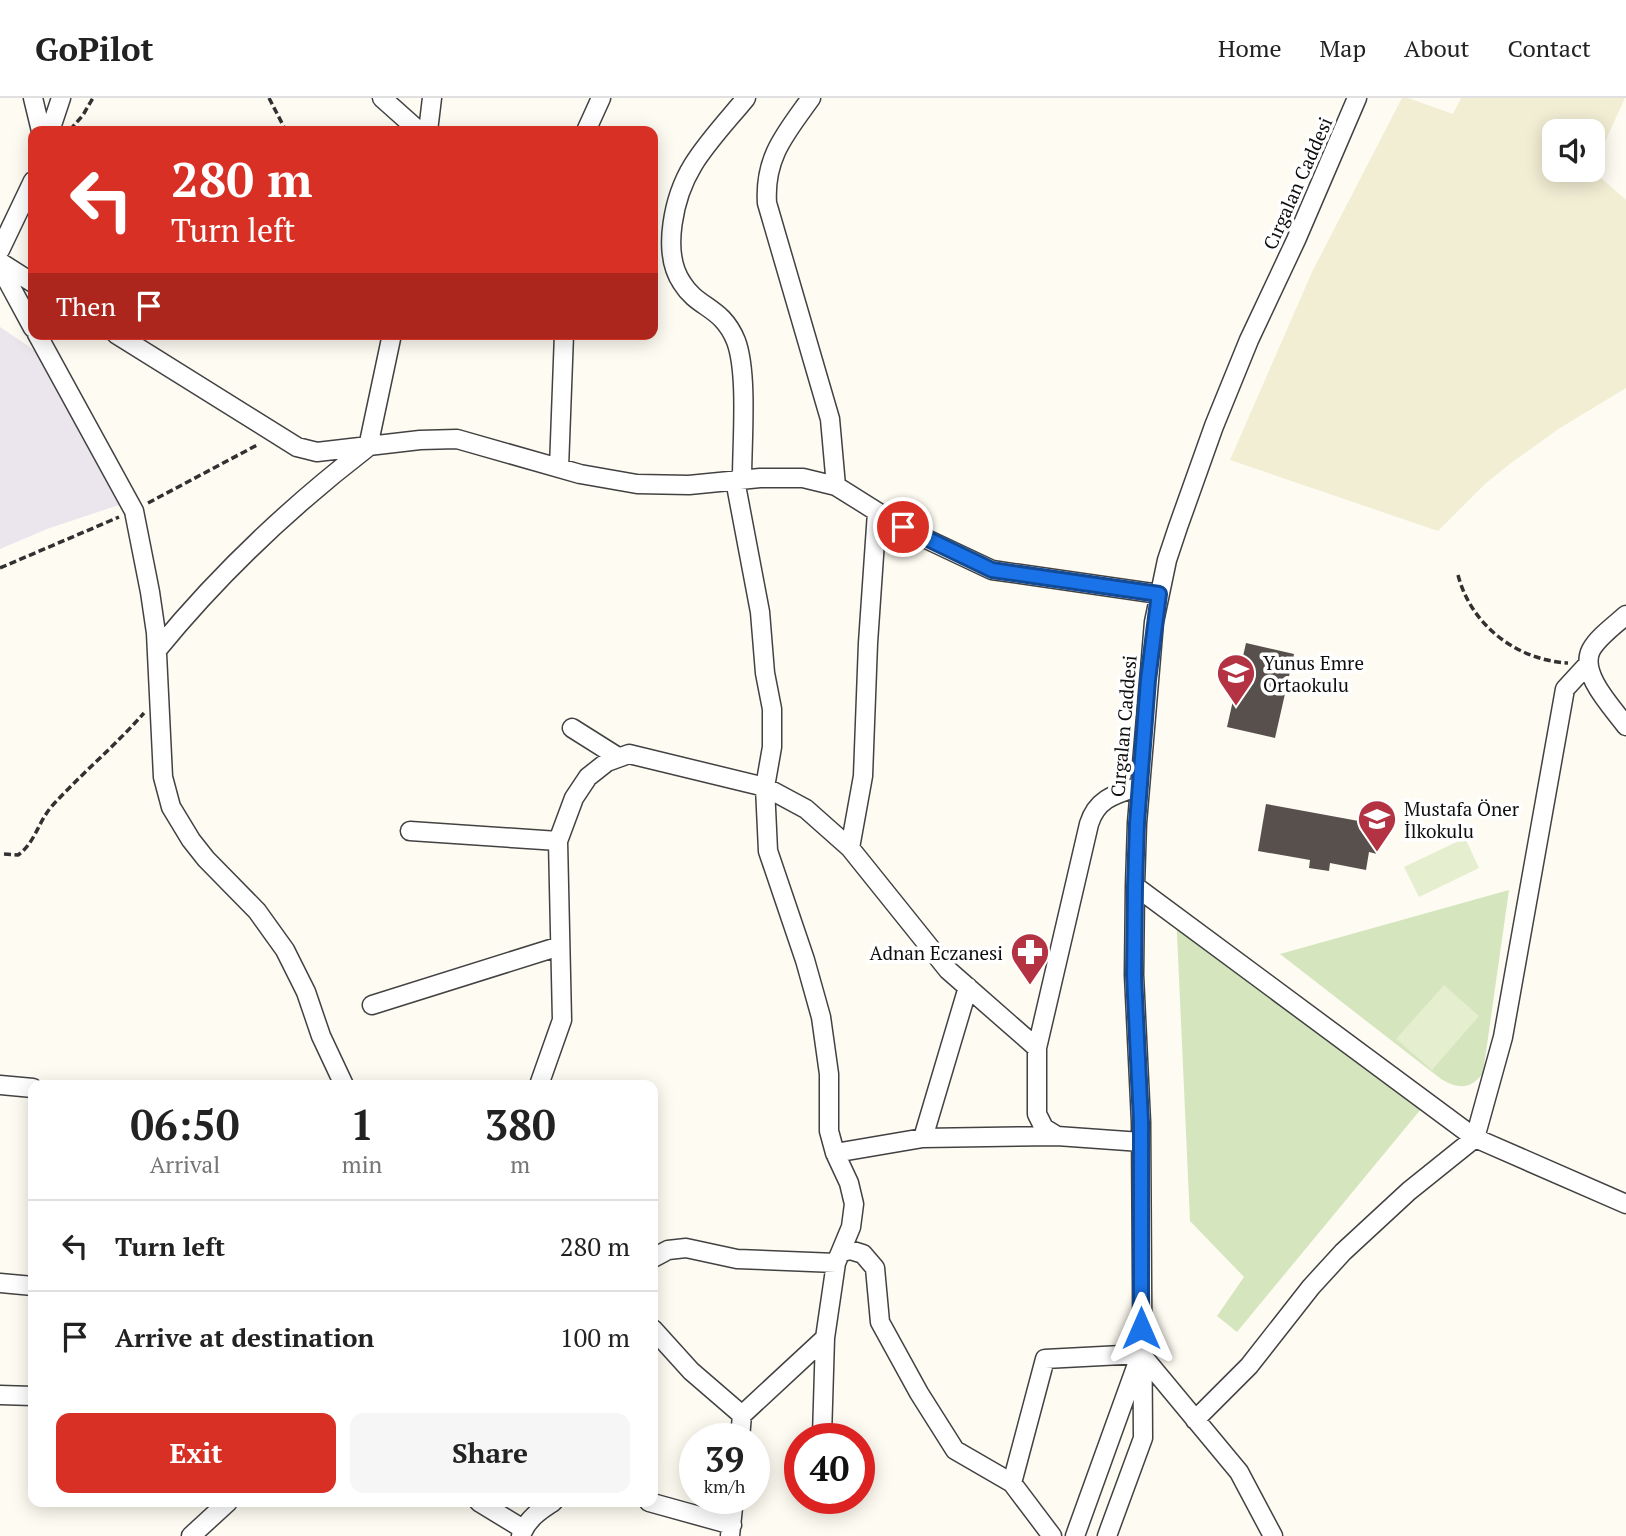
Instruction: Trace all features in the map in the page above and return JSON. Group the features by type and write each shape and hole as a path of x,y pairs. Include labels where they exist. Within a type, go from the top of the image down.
{"street":[{"path":"33,98 40,126"},
{"path":"52,126 61,98"},
{"path":"382,98 413,126"},
{"path":"429,126 432,98"},
{"path":"588,126 601,98"},
{"path":"746,98 693,165 676,210 672,250 674,267 682,284 696,299 721,316 737,344 742,369 738,479 761,612 765,673 772,709 772,747 765,787 768,850 808,969 821,1017 829,1074 829,1131 854,1204 851,1227 839,1257 825,1338 822,1423"},
{"path":"811,98 774,155 767,176 767,203 830,419 836,486"},
{"name":"Cırgalan Caddesi","path":"1107,1536 1143,1438 1141,1142 1134,975 1135,886 1150,651 1159,594 1178,527 1231,383 1357,98"},
{"path":"0,250 28,191"},
{"path":"0,262 28,280"},
{"path":"0,267 28,319"},
{"path":"40,340 135,511 150,592 157,650 163,777 178,821 206,859 257,911 285,950 306,992 321,1036 342,1080"},
{"path":"126,340 297,447 317,452 420,440 457,439 559,468 637,484 689,485 738,479 803,478 836,486 937,545 992,570 1159,594"},
{"path":"157,650 251,546 328,478 368,447 391,340"},
{"path":"559,468 564,340"},
{"path":"850,848 863,776 877,512"},
{"path":"1195,1419 1249,1366 1311,1287 1343,1252 1409,1191 1475,1138 1503,1037 1565,689 1588,664 1595,644 1626,615"},
{"path":"1588,664 1594,682 1626,726"},
{"path":"572,727 618,757"},
{"path":"541,1080 562,1020 558,841 564,819 580,787 597,768 629,754 765,787 806,810 850,848 948,970 1037,1048"},
{"path":"1057,1136 1044,1128 1037,1114 1037,1048 1091,816 1107,797 1140,786"},
{"path":"410,831 558,841"},
{"path":"1135,886 1475,1138 1626,1204"},
{"path":"372,1005 560,946"},
{"path":"923,1139 968,987"},
{"path":"0,1085 28,1088"},
{"path":"835,1153 923,1139 1057,1136 1141,1142"},
{"path":"658,1255 668,1250 686,1248 737,1259 839,1257 857,1251 863,1254 875,1268 880,1322 919,1393 955,1450 1012,1483 1052,1536"},
{"path":"0,1283 28,1286"},
{"path":"658,1335 691,1371 742,1416"},
{"path":"741,1423 742,1416 825,1338"},
{"path":"1012,1483 1045,1359 1141,1354 1239,1472 1273,1536"},
{"name":"Cırgalan Caddesi","path":"1075,1536 1141,1354"},
{"path":"0,1395 28,1396"},
{"path":"658,1505 731,1531"},
{"path":"191,1536 223,1507"},
{"path":"486,1507 522,1532 545,1507"}],"path":[{"path":"73,126 93,98"},
{"path":"269,98 283,126"},
{"path":"0,568 135,511 276,434"},
{"path":"1458,575 1474,612 1492,633 1548,662 1588,664"},
{"path":"4,854 18,855 26,848 46,814 160,694"}],"shaded area":[{"path":"1402,98 1453,114 1461,98 1625,98 1605,142 1605,119 1542,119 1542,182 1605,181 1626,200 1626,388 1560,428 1511,463 1485,484 1438,531 1230,460 1312,272"},
{"path":"0,327 40,354 82,403 114,452 137,499 47,529 0,549"}],"green space":[{"path":"1465,838 1479,868 1419,897 1404,867"},
{"path":"1509,890 1483,1073 1469,1085 1453,1085 1441,1079 1280,954"},
{"path":"1176,912 1426,1103 1237,1332 1217,1316 1244,1277 1190,1221"},
{"path":"1444,985 1479,1016 1432,1070 1396,1039"}],"building":[{"path":"1246,643 1294,654 1275,738 1227,727"},
{"path":"1266,804 1375,824 1372,842 1379,843 1377,854 1369,852 1366,870 1330,863 1329,871 1309,868 1310,860 1258,851"}],"place":[{"name":"Yunus Emre Ortaokulu","path":"1236,707"},
{"name":"Mustafa Öner İlkokulu","path":"1377,853"},
{"name":"Adnan Eczanesi","path":"1030,986"}],"route":[{"path":"903,527 992,570 1159,594 1150,651 1135,886 1134,975 1141,1122 1141,1328"}]}
